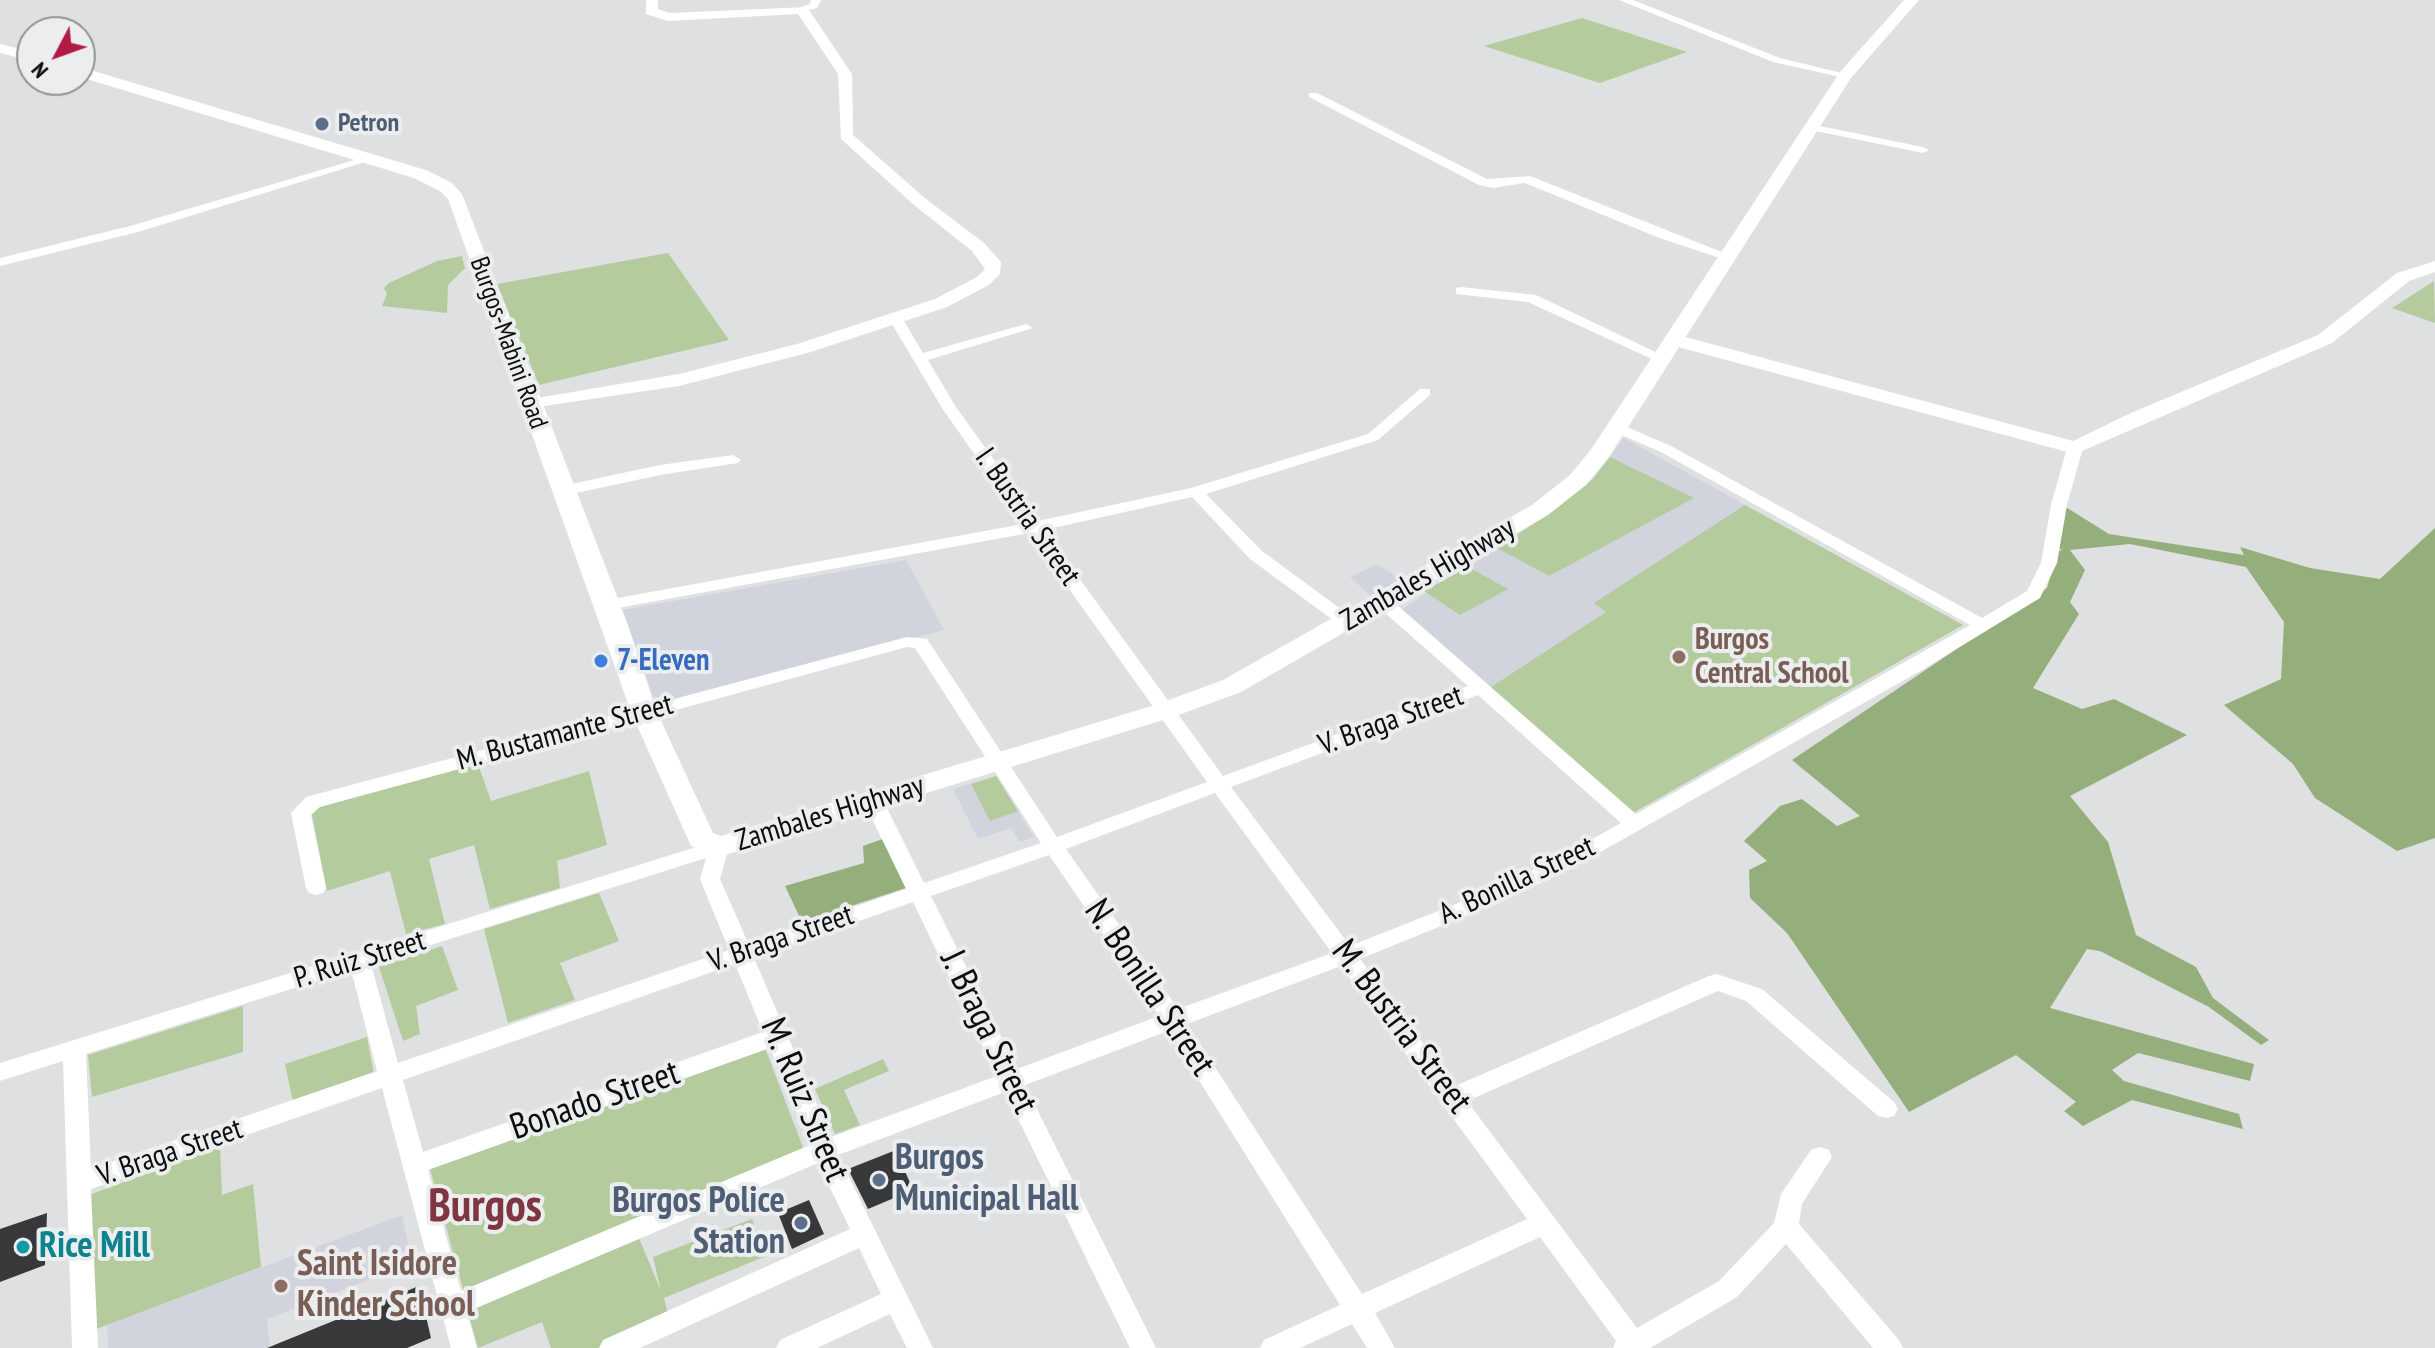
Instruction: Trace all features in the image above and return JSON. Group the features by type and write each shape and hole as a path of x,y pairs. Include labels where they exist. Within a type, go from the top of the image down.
{"main road":[{"name":"Zambales Highway","path":"719,847 1164,711 1232,686 1540,510 1578,480 1617,428 1845,75 1912,0"},
{"name":"Burgos-Mabini Road","path":"96,77 420,174 446,187 456,198 644,712 701,839 719,847"}],"street":[{"path":"531,405 743,366 941,303 983,281 994,270 992,262 846,136 845,74 809,5 668,17 651,11 652,0"},
{"path":"1624,0 1777,60 1845,75"},
{"path":"1313,95 1483,182 1493,184 1526,179 1633,223 1726,256"},
{"path":"1810,127 1923,150"},
{"path":"0,262 134,229 369,159"},
{"path":"1461,291 1531,298 1667,349 2075,448 2140,416 2325,339 2403,277 2435,266"},
{"name":"I. Bustria Street","path":"896,319 949,408 1164,711"},
{"path":"920,358 1026,328"},
{"path":"607,605 1034,527 1195,492 1373,437 1425,392"},
{"path":"1617,428 1666,449 1984,626"},
{"name":"A. Bonilla Street","path":"452,1307 824,1150 1348,955 1493,897 1567,862 2020,605 2042,583 2075,448"},
{"path":"562,491 660,470 733,460"},
{"path":"1195,492 1256,555 1347,622"},
{"path":"1382,601 1634,823"},
{"name":"N. Bonilla Street","path":"907,642 917,641 926,647 1053,846 1173,1020 1382,1348"},
{"name":"M. Bustamante Street","path":"316,888 301,813 313,802 907,642"},
{"name":"V. Braga Street","path":"80,1183 390,1077 742,951 1053,846 1217,784 1393,723 1480,688"},
{"name":"M. Bustria Street","path":"1164,711 1546,1222 1630,1346"},
{"name":"J. Braga Street","path":"874,802 1143,1348"},
{"name":"M. Ruiz Street","path":"719,847 710,879 824,1150 920,1348"},
{"name":"P. Ruiz Street","path":"0,1072 719,847"},
{"path":"359,960 464,1348"},
{"path":"1453,1097 1717,982 1754,995 1886,1109"},
{"name":"Bonado Street","path":"413,1165 776,1037"},
{"path":"74,1049 85,1348"},
{"path":"1630,1346 1728,1289 1786,1227 1790,1201 1820,1157"},
{"path":"1273,1348 1546,1222"},
{"path":"1786,1227 1890,1348"},
{"path":"612,1348 863,1235"},
{"path":"789,1348 896,1299"}],"shaded area":[{"name":"Burgos Central School","path":"1624,438 1963,625 1631,814 1399,611 1550,513 1593,479"},
{"path":"906,560 944,630 656,705 622,610"},
{"path":"1377,564 1405,582 1374,599 1350,577"},
{"path":"996,776 1034,837 1020,842 1011,828 978,839 953,789"},
{"name":"Saint Isidore Kinder School","path":"402,1215 412,1263 267,1319 270,1348 108,1348 107,1325"}],"green space":[{"path":"1582,18 1687,52 1600,83 1484,46"},
{"path":"668,253 729,340 539,385 497,284"},
{"path":"462,256 465,268 448,285 447,313 382,306 387,294 384,288 389,283 437,261"},
{"path":"2434,281 2435,323 2392,308"},
{"path":"1610,457 1694,498 1549,576 1497,548 1550,513 1593,479"},
{"name":"Burgos Central School","path":"1745,505 1963,625 1631,814 1488,689 1606,612 1594,603"},
{"path":"2064,506 2109,534 2244,555 2240,547 2310,568 2380,579 2435,528 2435,838 2397,851 2315,798 2293,764 2224,705 2281,679 2284,622 2246,567 2130,544 2070,550 2085,570 2070,602 2079,614 2033,688 2082,709 2114,699 2187,735 2070,796 2108,842 2136,935 2196,967 2213,998 2269,1040 2261,1045 2209,1007 2100,951 2087,949 2050,1008 2254,1064 2250,1081 2138,1053 2112,1070 2124,1081 2239,1114 2243,1129 2132,1100 2083,1126 2064,1111 2076,1102 2016,1055 1909,1112 1787,933 1750,898 1749,870 1767,861 1744,841 1780,806 1802,799 1837,826 1860,816 1792,760 2047,588 2057,551 2063,550 2057,548"},
{"path":"1468,567 1508,589 1460,615 1424,591"},
{"path":"478,764 491,801 589,771 607,845 557,861 560,888 490,909 474,845 429,859 445,924 406,934 390,871 327,891 310,805"},
{"path":"996,776 1018,811 990,821 971,784"},
{"path":"891,836 915,885 802,922 785,886 864,863 863,846"},
{"path":"599,893 619,941 560,963 575,1000 508,1023 484,929"},
{"path":"442,946 458,990 416,1006 420,1034 403,1041 379,967"},
{"path":"243,1006 243,1052 92,1097 88,1055"},
{"path":"367,1037 374,1074 293,1102 285,1064"},
{"path":"765,1048 804,1150 464,1292 429,1165"},
{"path":"883,1059 889,1071 844,1090 860,1125 835,1134 815,1089"},
{"path":"220,1147 222,1195 253,1184 261,1267 91,1331 89,1195"},
{"path":"752,1219 766,1256 664,1298 670,1322 612,1348 551,1348 542,1322 478,1348 467,1309 639,1238 661,1291 653,1257"}],"building":[{"name":"Burgos Municipal Hall","path":"896,1150 913,1190 868,1209 848,1169"},
{"name":"Burgos Police Station","path":"809,1200 824,1234 792,1249 778,1213"},
{"name":"Rice Mill","path":"47,1213 45,1265 0,1282 0,1229"},
{"path":"419,1286 431,1338 407,1348 267,1348"}],"place":[{"name":"Petron","path":"322,124"},
{"name":"Burgos Central School","path":"1679,657"},
{"name":"7-Eleven","path":"601,661"},
{"name":"Burgos Municipal Hall","path":"879,1180"},
{"name":"Burgos Police Station","path":"801,1223"},
{"name":"Rice Mill","path":"23,1247"},
{"name":"Saint Isidore Kinder School","path":"281,1286"}],"district":[{"name":"Burgos","path":"485,1208"}]}
